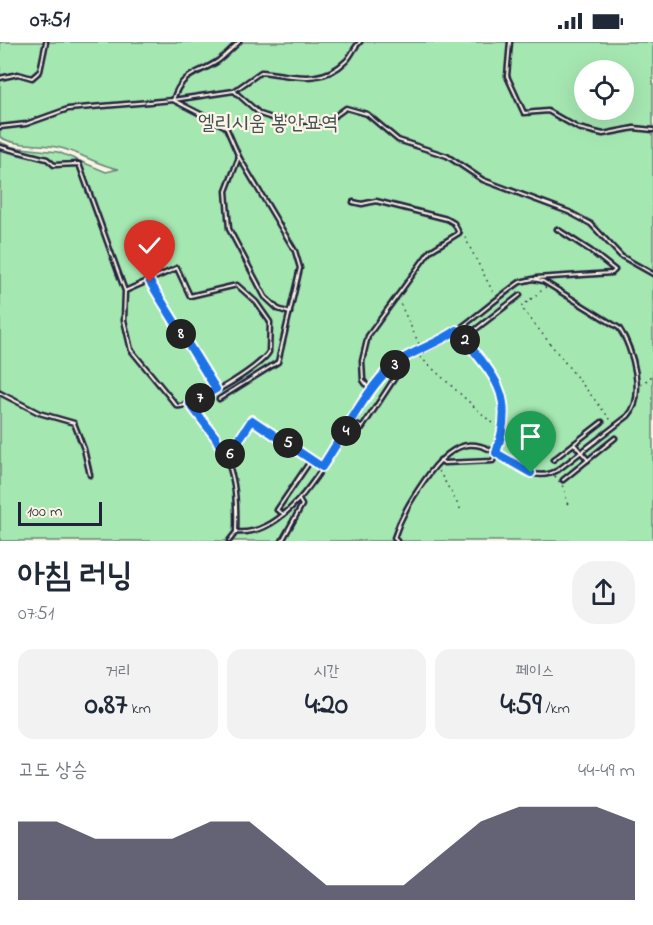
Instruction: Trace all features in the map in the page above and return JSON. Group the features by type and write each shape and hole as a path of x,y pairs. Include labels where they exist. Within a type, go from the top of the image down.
{"lane":[{"path":"0,78 18,74 32,78 40,72 46,42"},
{"path":"173,100 178,85 187,77 219,61 239,42"},
{"path":"0,127 26,124 68,109 173,100 234,91 261,72 313,78 330,72 346,61 360,42"},
{"path":"510,42 507,76 524,113 548,111 578,128 603,134 634,128 653,130"},
{"path":"234,91 260,114 275,119 319,123 328,121 346,108 367,114 398,140 437,151 483,180 569,212 591,224 621,256 653,274"},
{"path":"173,100 226,127 239,157 295,251 301,273 276,365 219,399"},
{"path":"0,147 46,159 54,165 80,164 126,291 124,320 131,350 177,406 190,404 254,368 266,358 269,352 270,322 256,302 237,285 190,296 177,268 126,291"},
{"path":"239,157 226,191 229,229 265,297 278,309 290,313"},
{"path":"353,202 362,204 376,201 447,219 454,224 459,233 435,246 397,296 365,344 362,373 370,390"},
{"path":"236,532 249,532 284,514 298,500 352,422 370,390 386,372 457,330 520,282 612,273 615,270 557,229"},
{"path":"397,541 394,538 400,518 439,459 448,451 467,445 478,446 496,453 531,473 543,476 553,473 581,452 636,406 638,387 626,339 619,328 549,284 533,279"},
{"path":"150,282 216,389"},
{"path":"471,333 520,295"},
{"path":"497,300 503,308"},
{"path":"439,459 444,463 493,460 505,418 501,393 495,379 457,330"},
{"path":"352,422 362,428 399,373"},
{"path":"0,393 23,407 74,423 84,449 90,475"},
{"path":"190,404 216,438 236,489 236,532 229,541"},
{"path":"553,460 602,422"},
{"path":"563,480 615,438"},
{"path":"574,443 588,460"},
{"path":"284,514 277,510 309,463"},
{"path":"282,541 302,505 298,500"}],"path":[{"path":"459,233 463,232 497,300"},
{"path":"549,284 521,307 615,425"},
{"path":"397,296 422,350"},
{"path":"414,354 425,360 493,424"},
{"path":"638,387 653,375"},
{"path":"226,459 252,420 322,467"},
{"path":"435,465 462,512"},
{"path":"553,473 564,488 568,506"}],"green space":[{"name":"엘리시움 봉안묘역","path":"0,42 653,42 653,541 0,541 0,142 12,147 58,152 106,172 119,169 61,148 0,137"}],"route":[{"path":"150,282 216,389 190,404 216,438 226,459 252,420 322,467 368,398 370,390 386,372 401,360 439,343 457,330 495,379 504,402 503,433 496,453 531,473"}]}
